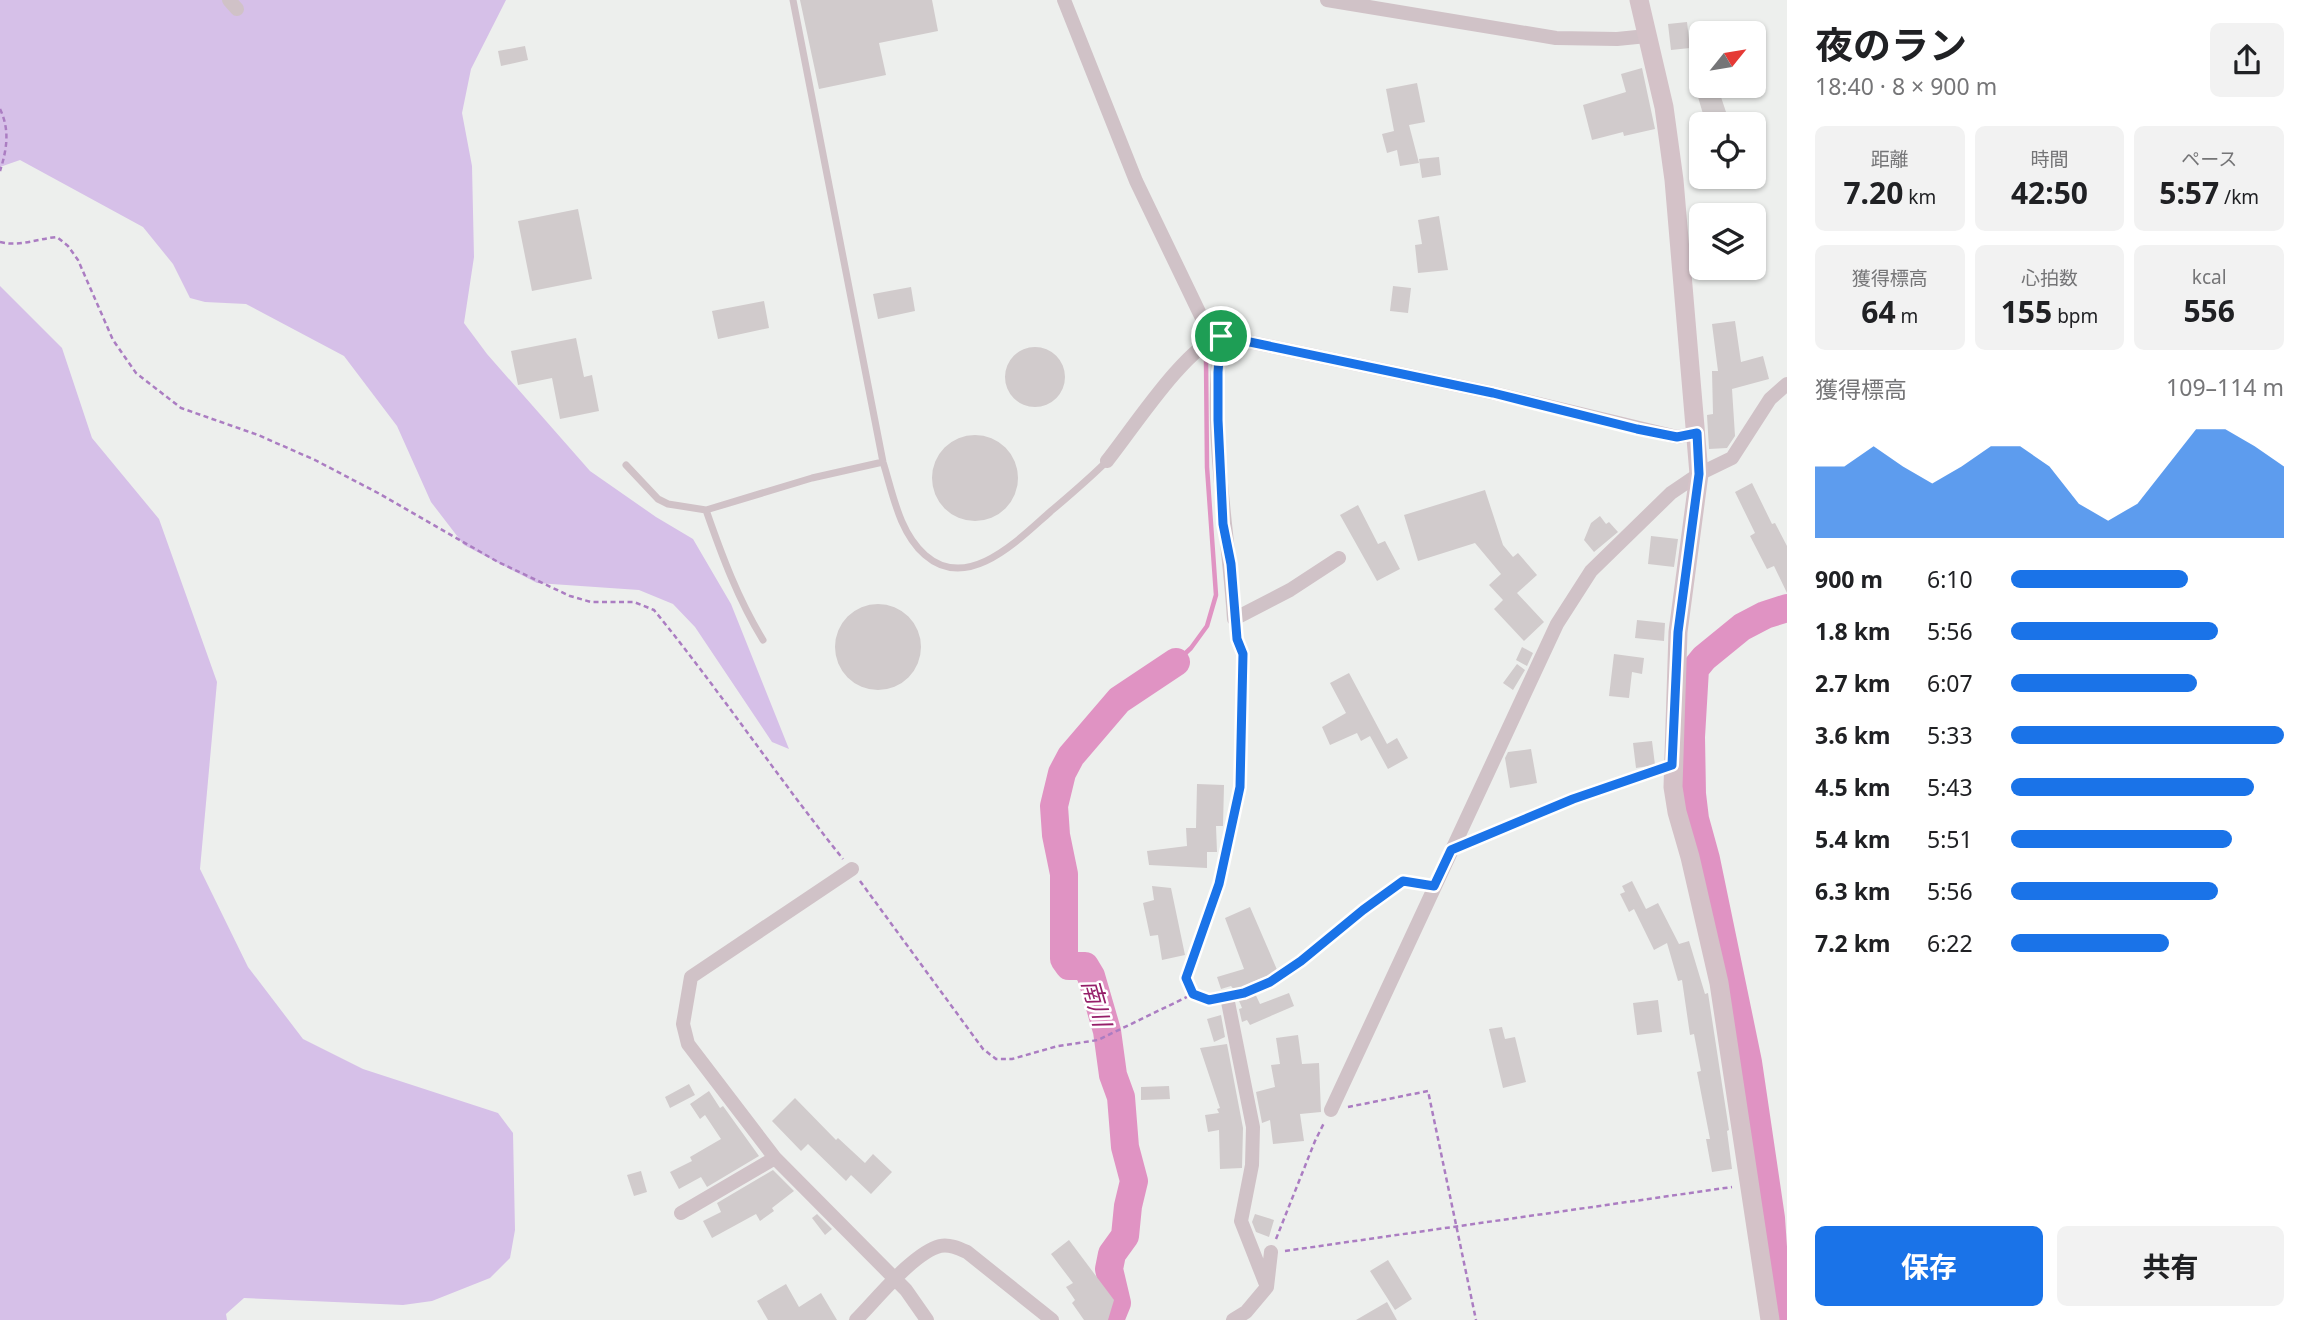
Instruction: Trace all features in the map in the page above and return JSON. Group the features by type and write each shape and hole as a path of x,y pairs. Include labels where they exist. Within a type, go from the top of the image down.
{"street":[{"path":"1064,0 1136,181 1217,338 1223,524 1231,564 1234,619 1290,590 1339,558"},
{"path":"1326,0 1556,38 1617,39 1647,36"},
{"path":"1639,0 1664,107 1671,156 1699,474 1678,632 1672,765 1677,812 1690,857 1718,983 1770,1320"},
{"path":"1107,461 1188,358 1217,338 1493,393 1650,432 1677,437 1697,433"},
{"path":"1331,1110 1557,624 1591,571 1671,493 1699,474 1732,458 1770,399 1787,384"},
{"path":"852,869 691,977 683,1024 688,1044 775,1158 895,1279 927,1320"},
{"path":"1227,997 1253,1127 1252,1165 1241,1221 1267,1287"},
{"path":"681,1213 775,1158"},
{"path":"856,1320 895,1279 927,1252 942,1246 967,1252 1052,1320"},
{"path":"1246,1317 1267,1287 1271,1252"}],"lane":[{"path":"793,0 883,462 903,526 926,556 942,565 957,568 972,566 1000,555 1107,461"},
{"path":"626,465 658,499 668,504 706,510 823,475 883,462"},
{"path":"706,510 725,566 744,608 763,640"}],"path":[{"path":"0,109 7,132 6,153 0,171"},
{"path":"0,242 15,246 35,239 57,237 68,246 78,260 113,340 136,373 181,408 315,460 498,562 569,596 591,602 634,602 654,610 773,765 796,800 852,869 983,1049 996,1059 1012,1059 1058,1046 1098,1040 1193,994"},
{"path":"1234,619 1243,654 1240,787 1219,884 1186,978 1193,994 1209,1000 1227,997 1270,982 1403,881 1434,886"},
{"path":"1451,850 1573,799 1672,765"},
{"path":"1476,1320 1457,1226 1428,1091 1331,1110 1315,1141 1271,1252 1457,1226 1749,1184"}],"shaded area":[{"path":"0,0 506,0 471,69 462,113 472,166 474,257 464,323 487,354 590,471 693,539 731,604 789,749 772,742 695,627 673,604 639,590 537,583 464,545 431,502 397,426 344,356 246,304 205,302 190,298 173,264 143,227 20,160 0,167"},
{"path":"0,286 62,348 92,438 159,519 217,682 200,869 248,967 303,1039 363,1069 498,1113 513,1133 515,1230 510,1258 490,1278 432,1301 403,1305 244,1298 226,1314 227,1320 0,1320"}],"building":[{"path":"800,0 932,0 938,31 879,43 886,75 819,89"},
{"path":"1687,22 1689,48 1671,50 1668,24"},
{"path":"525,46 528,60 501,66 498,51"},
{"path":"1642,68 1655,129 1624,136 1623,132 1592,140 1583,105 1626,92 1621,74"},
{"path":"1417,83 1425,122 1409,125 1419,163 1400,166 1397,150 1387,153 1382,134 1394,131 1386,89"},
{"path":"1698,98 1721,98 1726,112 1702,112"},
{"path":"1439,157 1441,175 1422,178 1419,159"},
{"path":"578,209 592,279 532,291 518,221"},
{"path":"1439,216 1448,270 1418,273 1415,245 1422,244 1418,220"},
{"path":"1393,286 1411,288 1408,313 1390,311"},
{"path":"911,287 915,311 878,319 873,294"},
{"path":"764,301 769,328 718,339 712,311"},
{"path":"1735,321 1741,362 1763,356 1769,379 1732,389 1735,436 1727,448 1709,449 1707,415 1713,414 1712,371 1718,371 1712,324"},
{"path":"576,338 584,377 592,375 599,411 560,419 552,378 518,385 511,351"},
{"path":"1029,347 1041,347 1060,360 1065,377 1063,389 1052,402 1041,407 1029,407 1010,394 1005,383 1005,371 1018,352"},
{"path":"975,435 991,439 1005,448 1014,462 1018,478 1014,494 1005,508 991,517 975,521 959,517 945,508 936,494 932,478 936,462 945,448 959,439"},
{"path":"1752,483 1772,524 1775,523 1787,546 1787,593 1774,566 1767,569 1750,536 1755,533 1735,492"},
{"path":"1485,490 1503,545 1513,557 1518,553 1537,575 1517,593 1544,622 1524,641 1494,609 1503,600 1489,585 1501,574 1475,543 1418,561 1404,515"},
{"path":"1358,505 1378,544 1385,541 1400,569 1377,581 1340,515"},
{"path":"1600,516 1618,532 1594,552 1584,540 1591,523"},
{"path":"1651,536 1678,539 1674,567 1648,564"},
{"path":"878,604 894,608 908,617 917,631 921,647 917,663 908,677 894,686 878,690 862,686 848,677 839,663 835,647 839,631 848,617 862,608"},
{"path":"1637,620 1665,623 1664,641 1635,638"},
{"path":"1522,647 1533,653 1527,666 1516,660"},
{"path":"1614,654 1644,658 1642,674 1632,672 1629,698 1609,696"},
{"path":"1517,664 1525,670 1513,690 1503,683"},
{"path":"1349,673 1387,744 1397,738 1408,758 1388,769 1370,736 1361,741 1357,733 1330,745 1322,727 1346,713 1330,683"},
{"path":"1652,741 1655,765 1636,768 1633,743"},
{"path":"1531,749 1537,783 1510,788 1505,758 1508,752"},
{"path":"1197,784 1224,785 1223,826 1216,826 1217,852 1207,852 1207,868 1149,865 1147,851 1187,846 1186,828 1196,828"},
{"path":"1632,881 1646,909 1658,903 1679,944 1689,941 1705,994 1708,993 1729,1130 1732,1169 1712,1172 1706,1139 1710,1139 1697,1072 1701,1071 1694,1034 1690,1035 1682,980 1678,981 1667,943 1654,950 1634,909 1629,912 1620,894 1625,892 1622,886"},
{"path":"1152,886 1171,888 1185,955 1162,960 1158,935 1150,936 1143,903 1154,900"},
{"path":"1250,907 1278,972 1250,983 1260,1004 1289,993 1294,1006 1250,1025 1247,1020 1242,1022 1239,1009 1242,1008 1235,991 1231,986 1221,989 1217,977 1244,969 1225,918"},
{"path":"1658,1000 1662,1032 1637,1035 1633,1003"},
{"path":"1221,1015 1225,1037 1214,1042 1207,1019"},
{"path":"1502,1027 1505,1039 1515,1037 1526,1082 1503,1088 1489,1029"},
{"path":"1298,1035 1302,1064 1319,1063 1321,1112 1300,1114 1304,1141 1273,1144 1270,1120 1262,1123 1256,1092 1275,1087 1271,1065 1280,1064 1276,1038"},
{"path":"1227,1044 1243,1128 1242,1168 1220,1169 1219,1130 1208,1132 1205,1115 1219,1113 1217,1109 1220,1108 1200,1048"},
{"path":"689,1084 695,1095 670,1108 665,1097"},
{"path":"1169,1086 1170,1099 1141,1100 1141,1087"},
{"path":"709,1091 759,1156 707,1187 701,1177 679,1189 670,1172 692,1161 690,1157 721,1139 705,1115 700,1119 690,1104"},
{"path":"795,1098 836,1140 838,1138 865,1163 873,1154 892,1172 871,1194 851,1175 846,1181 808,1144 801,1151 772,1121"},
{"path":"773,1170 794,1191 760,1221 756,1214 712,1238 703,1221 721,1212 717,1203"},
{"path":"641,1171 647,1192 634,1196 627,1175"},
{"path":"817,1214 832,1229 825,1235 812,1218"},
{"path":"1255,1214 1274,1220 1269,1237 1256,1232 1252,1222"},
{"path":"1069,1240 1114,1300 1108,1320 1084,1320 1072,1303 1075,1300 1066,1287 1073,1283 1051,1254"},
{"path":"1388,1260 1412,1299 1395,1310 1370,1271"},
{"path":"786,1284 799,1307 821,1293 837,1320 768,1320 757,1301"},
{"path":"1387,1302 1397,1320 1356,1320"}],"waterway":[{"path":"1176,662 1191,648 1207,626 1216,595 1207,467 1206,359"},
{"path":"1778,1320 1771,1218 1748,1062 1706,859 1695,819 1691,737 1695,669 1704,658 1742,627 1765,615 1787,608"},
{"name":"南川","path":"1110,1320 1117,1303 1109,1269 1112,1254 1125,1236 1134,1181 1125,1147 1121,1097 1113,1075 1107,1031 1091,976 1085,966 1069,966 1064,959 1064,874 1056,835 1054,806 1062,773 1071,756 1119,700 1176,662"}],"route":[{"path":"1221,336 1493,393 1637,429 1677,437 1697,433 1699,474 1678,632 1672,765 1573,799 1451,850 1434,886 1403,881 1270,982 1244,993 1209,1000 1193,994 1186,978 1219,884 1240,787 1243,654 1237,639 1231,564 1223,524 1218,420 1221,336"}]}
